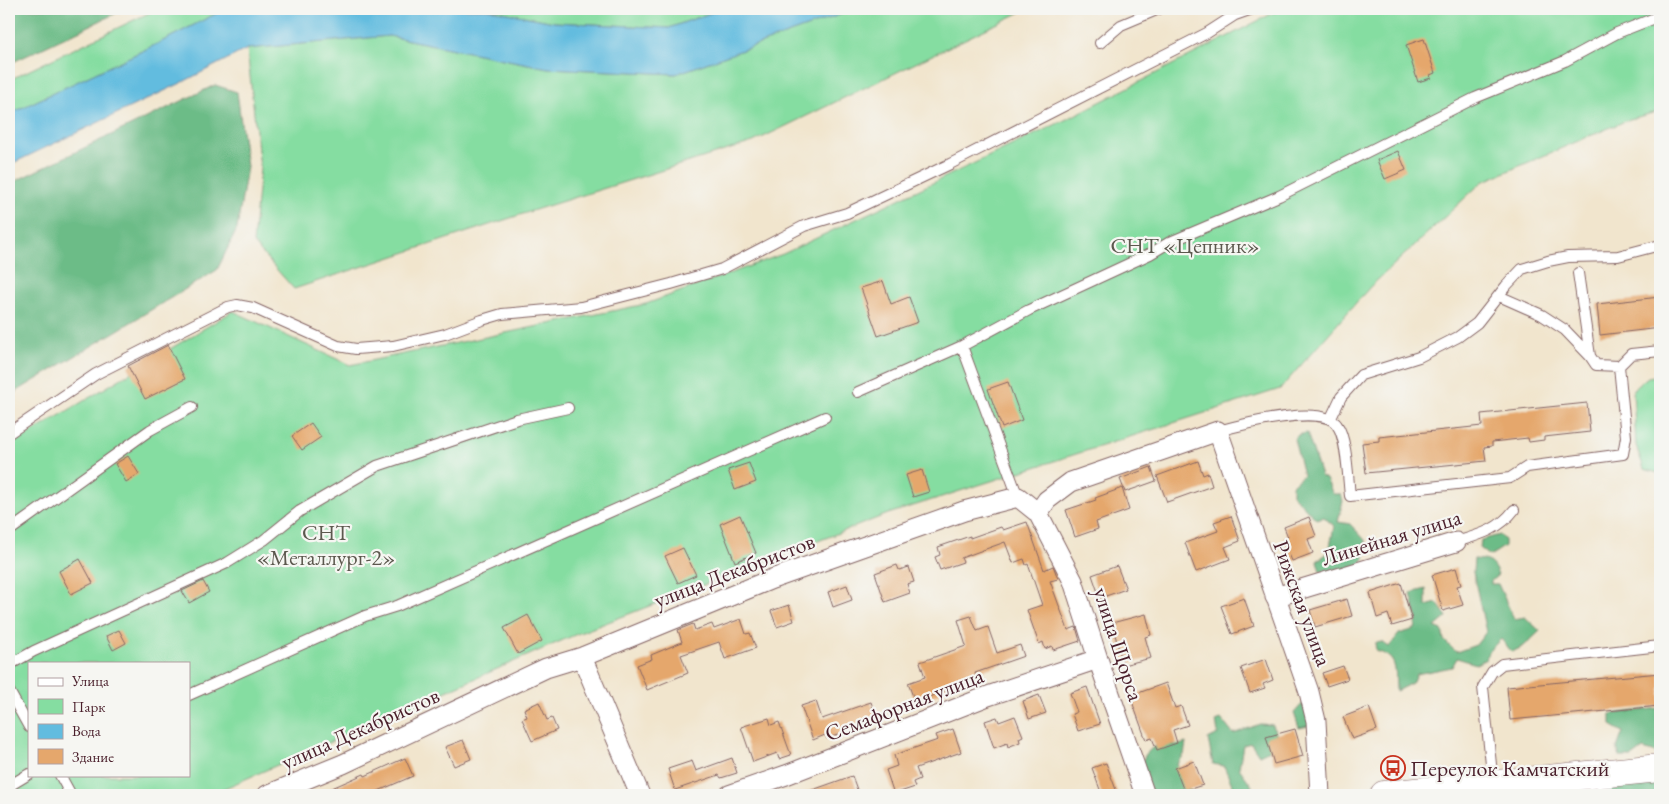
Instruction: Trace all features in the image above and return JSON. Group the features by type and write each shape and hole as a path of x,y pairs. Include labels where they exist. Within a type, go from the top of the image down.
{"street":[{"path":"1018,497 1038,513 1047,500 1071,482 1218,430"},
{"name":"Рижская улица","path":"1218,430 1309,692 1316,721 1320,795"},
{"name":"улица Декабристов","path":"267,795 343,764 546,668 582,657 772,579 964,511 1018,497"},
{"name":"улица Щорса","path":"1038,513 1073,581 1145,795"},
{"name":"Линейная улица","path":"1275,597 1456,542"},
{"path":"582,657 640,795"},
{"name":"Семафорная улица","path":"729,795 786,775 988,696 1098,659"},
{"path":"1397,794 1506,787 1568,786 1660,768"}],"lane":[{"path":"1100,43 1121,25 1159,9"},
{"path":"9,433 96,374 228,307 237,305 253,308 338,346 356,350 393,346 436,336 502,314 581,307 722,269 804,226 847,213 950,164 1207,33 1232,12 1252,9"},
{"path":"858,392 962,346 1029,310 1150,254 1170,242 1279,196 1475,98 1564,61 1617,33 1660,16"},
{"path":"1331,418 1340,397 1361,375 1419,357 1458,337 1477,323 1522,269 1548,260 1568,257 1618,256 1660,246"},
{"path":"1578,273 1590,356"},
{"path":"1499,296 1542,314 1565,330 1596,365 1619,366 1631,354 1660,351"},
{"path":"962,346 1018,497"},
{"path":"1218,430 1271,418 1304,416 1331,418 1338,425 1343,441 1350,496 1510,478 1527,467 1623,454 1626,437 1619,366"},
{"path":"9,531 150,430 192,407"},
{"path":"9,665 34,651 227,563 264,540 300,511 378,466 517,419 568,408"},
{"path":"190,695 365,616 397,606 825,417"},
{"name":"Линейная улица","path":"1456,542 1484,534 1506,521 1514,510"},
{"path":"1506,787 1483,688 1492,672 1502,664 1660,646"},
{"path":"9,690 28,725"},
{"path":"9,786 28,775"},
{"path":"61,776 71,795"}],"green space":[{"path":"9,9 125,9 9,64"},
{"path":"157,9 225,9 159,43 9,114 9,80"},
{"path":"487,9 721,9 669,28 554,22"},
{"path":"856,9 1027,9 753,142 538,209 294,289 253,243 260,168 247,49 389,36 548,68 676,74"},
{"path":"1281,9 1660,9 1660,111 1630,119 1482,182 1370,287 1280,389 888,514 577,634 209,795 9,795 9,446 233,311 350,365 646,304 783,254 1065,120"},
{"path":"215,85 237,92 247,167 237,229 217,270 9,396 9,184"},
{"path":"1660,375 1660,471 1658,473 1644,469 1636,445 1633,389 1648,377"},
{"path":"1307,433 1321,476 1326,479 1333,494 1340,494 1343,501 1338,522 1350,524 1365,540 1364,558 1350,582 1330,572 1320,571 1317,561 1329,552 1334,526 1324,517 1316,519 1292,494 1292,485 1303,475 1294,439 1298,435"},
{"path":"1500,535 1505,540 1505,546 1490,556 1480,548 1481,540"},
{"path":"1474,559 1486,561 1494,567 1498,575 1491,581 1491,584 1498,584 1514,619 1525,617 1540,631 1524,646 1512,652 1501,639 1488,652 1486,659 1476,664 1457,658 1452,667 1416,674 1412,683 1396,691 1395,671 1392,661 1389,657 1376,651 1375,643 1382,642 1389,647 1399,634 1415,629 1417,620 1411,593 1426,589 1426,606 1437,603 1447,617 1435,627 1442,630 1444,640 1456,652 1476,645 1486,632 1473,572"},
{"path":"1307,699 1313,725 1299,728 1294,713"},
{"path":"1660,708 1660,754 1643,749 1632,757 1620,757 1617,748 1623,732 1611,725 1611,714"},
{"path":"1221,719 1233,734 1260,724 1273,725 1277,736 1274,748 1259,755 1251,743 1243,745 1239,768 1252,786 1249,795 1214,795 1216,792 1233,787 1224,766 1213,764 1208,739 1218,734 1216,721"},
{"path":"1186,743 1184,755 1177,764 1181,776 1191,793 1190,795 1151,795 1141,772 1141,765 1147,752 1163,744 1177,745"},
{"path":"1660,773 1660,795 1581,795"}],"water":[{"path":"225,9 487,9 554,22 669,28 721,9 856,9 676,74 548,68 389,36 247,49 179,84 9,165 9,114 159,43"}],"building":[{"path":"1424,39 1435,73 1430,75 1431,78 1418,82 1406,45"},
{"path":"1398,151 1406,170 1385,179 1377,160"},
{"path":"883,281 891,304 909,297 918,322 878,336 861,288"},
{"path":"1660,297 1660,328 1600,335 1597,304"},
{"path":"168,345 185,379 145,399 128,366"},
{"path":"1008,382 1022,420 1002,428 988,389"},
{"path":"1587,403 1590,432 1544,437 1544,440 1529,442 1528,438 1492,442 1492,446 1484,447 1486,461 1366,473 1362,443 1379,441 1379,437 1482,426 1481,414"},
{"path":"311,423 321,437 302,450 292,436"},
{"path":"128,456 139,474 126,482 115,464"},
{"path":"1198,461 1203,475 1208,473 1212,486 1167,502 1157,476"},
{"path":"749,463 756,482 735,490 728,470"},
{"path":"1151,467 1156,481 1125,492 1120,479"},
{"path":"922,470 929,492 913,497 906,475"},
{"path":"1122,488 1129,510 1096,522 1098,529 1075,537 1066,510 1096,500 1095,498"},
{"path":"740,515 756,553 735,562 720,524"},
{"path":"1231,516 1240,541 1225,547 1230,559 1196,572 1185,543 1218,531 1214,522"},
{"path":"1309,517 1316,536 1308,539 1313,553 1292,561 1283,539 1288,537 1284,527"},
{"path":"1027,522 1044,570 1053,566 1054,568 1058,579 1050,581 1068,630 1076,627 1080,641 1053,650 1052,646 1045,649 1043,642 1039,644 1027,610 1042,605 1028,564 1026,565 1024,559 1013,563 1005,542 961,558 963,562 940,570 935,557 940,555 938,547 1001,527 1003,530"},
{"path":"683,548 696,575 678,583 665,556"},
{"path":"80,559 93,583 71,594 59,571"},
{"path":"897,565 899,570 909,567 914,582 907,584 910,593 885,602 875,573"},
{"path":"1117,566 1126,589 1100,598 1092,575"},
{"path":"1456,568 1461,585 1457,586 1463,605 1443,611 1432,575"},
{"path":"203,581 209,592 189,603 182,591"},
{"path":"1401,583 1412,620 1392,626 1388,614 1377,618 1370,593"},
{"path":"847,585 852,600 833,607 828,592"},
{"path":"1244,598 1254,626 1232,634 1221,606"},
{"path":"1347,599 1352,616 1315,627 1310,610"},
{"path":"789,605 794,621 777,627 771,611"},
{"path":"1146,614 1151,635 1145,637 1151,658 1123,665 1112,623"},
{"path":"528,615 542,641 518,654 504,628"},
{"path":"971,616 977,631 988,627 997,653 1020,645 1024,656 975,673 976,676 950,686 951,689 915,702 908,683 925,677 920,662 966,646 958,620"},
{"path":"741,619 746,634 750,633 756,648 725,659 719,642 681,655 688,673 647,690 637,665 652,659 651,655 682,642 678,630 693,624 695,630 712,624 714,629"},
{"path":"119,630 126,643 113,650 106,636"},
{"path":"1266,659 1273,680 1263,684 1265,688 1250,693 1241,668"},
{"path":"1343,666 1348,679 1327,686 1322,673"},
{"path":"1660,673 1660,706 1510,720 1507,687"},
{"path":"1166,683 1175,708 1181,706 1188,725 1173,730 1177,743 1157,750 1152,738 1146,740 1130,696"},
{"path":"1087,687 1100,724 1078,731 1072,714 1077,712 1070,693"},
{"path":"1039,695 1046,713 1029,719 1023,701"},
{"path":"816,701 822,719 871,702 877,719 827,739 825,735 813,740 801,706"},
{"path":"539,702 547,720 552,718 557,730 532,741 522,719 527,717 524,709"},
{"path":"1369,707 1377,730 1352,739 1343,717"},
{"path":"1015,716 1023,736 1019,738 1020,742 1008,747 1007,743 994,748 985,721 997,717 999,722"},
{"path":"769,718 771,725 779,722 791,755 779,759 777,753 753,762 741,727"},
{"path":"953,729 961,752 916,768 920,779 913,782 915,787 894,794 886,770 897,766 894,755 938,740 936,735"},
{"path":"1295,729 1303,756 1274,764 1266,737"},
{"path":"463,740 471,759 454,766 445,747"},
{"path":"405,758 413,776 369,795 316,795 364,774 365,776"},
{"path":"732,758 737,773 721,778 719,775 675,790 668,769 692,761 696,771"},
{"path":"1194,761 1203,785 1184,791 1175,768"},
{"path":"1106,763 1118,795 1102,795 1092,768"},
{"path":"852,776 859,795 804,795 804,793"}],"place":[{"name":"Переулок Камчатский","path":"1393,768"}],"park label":[{"name":"СНТ «Цепник»","path":"1185,245"},
{"name":"СНТ «Металлург-2»","path":"326,544"}]}
